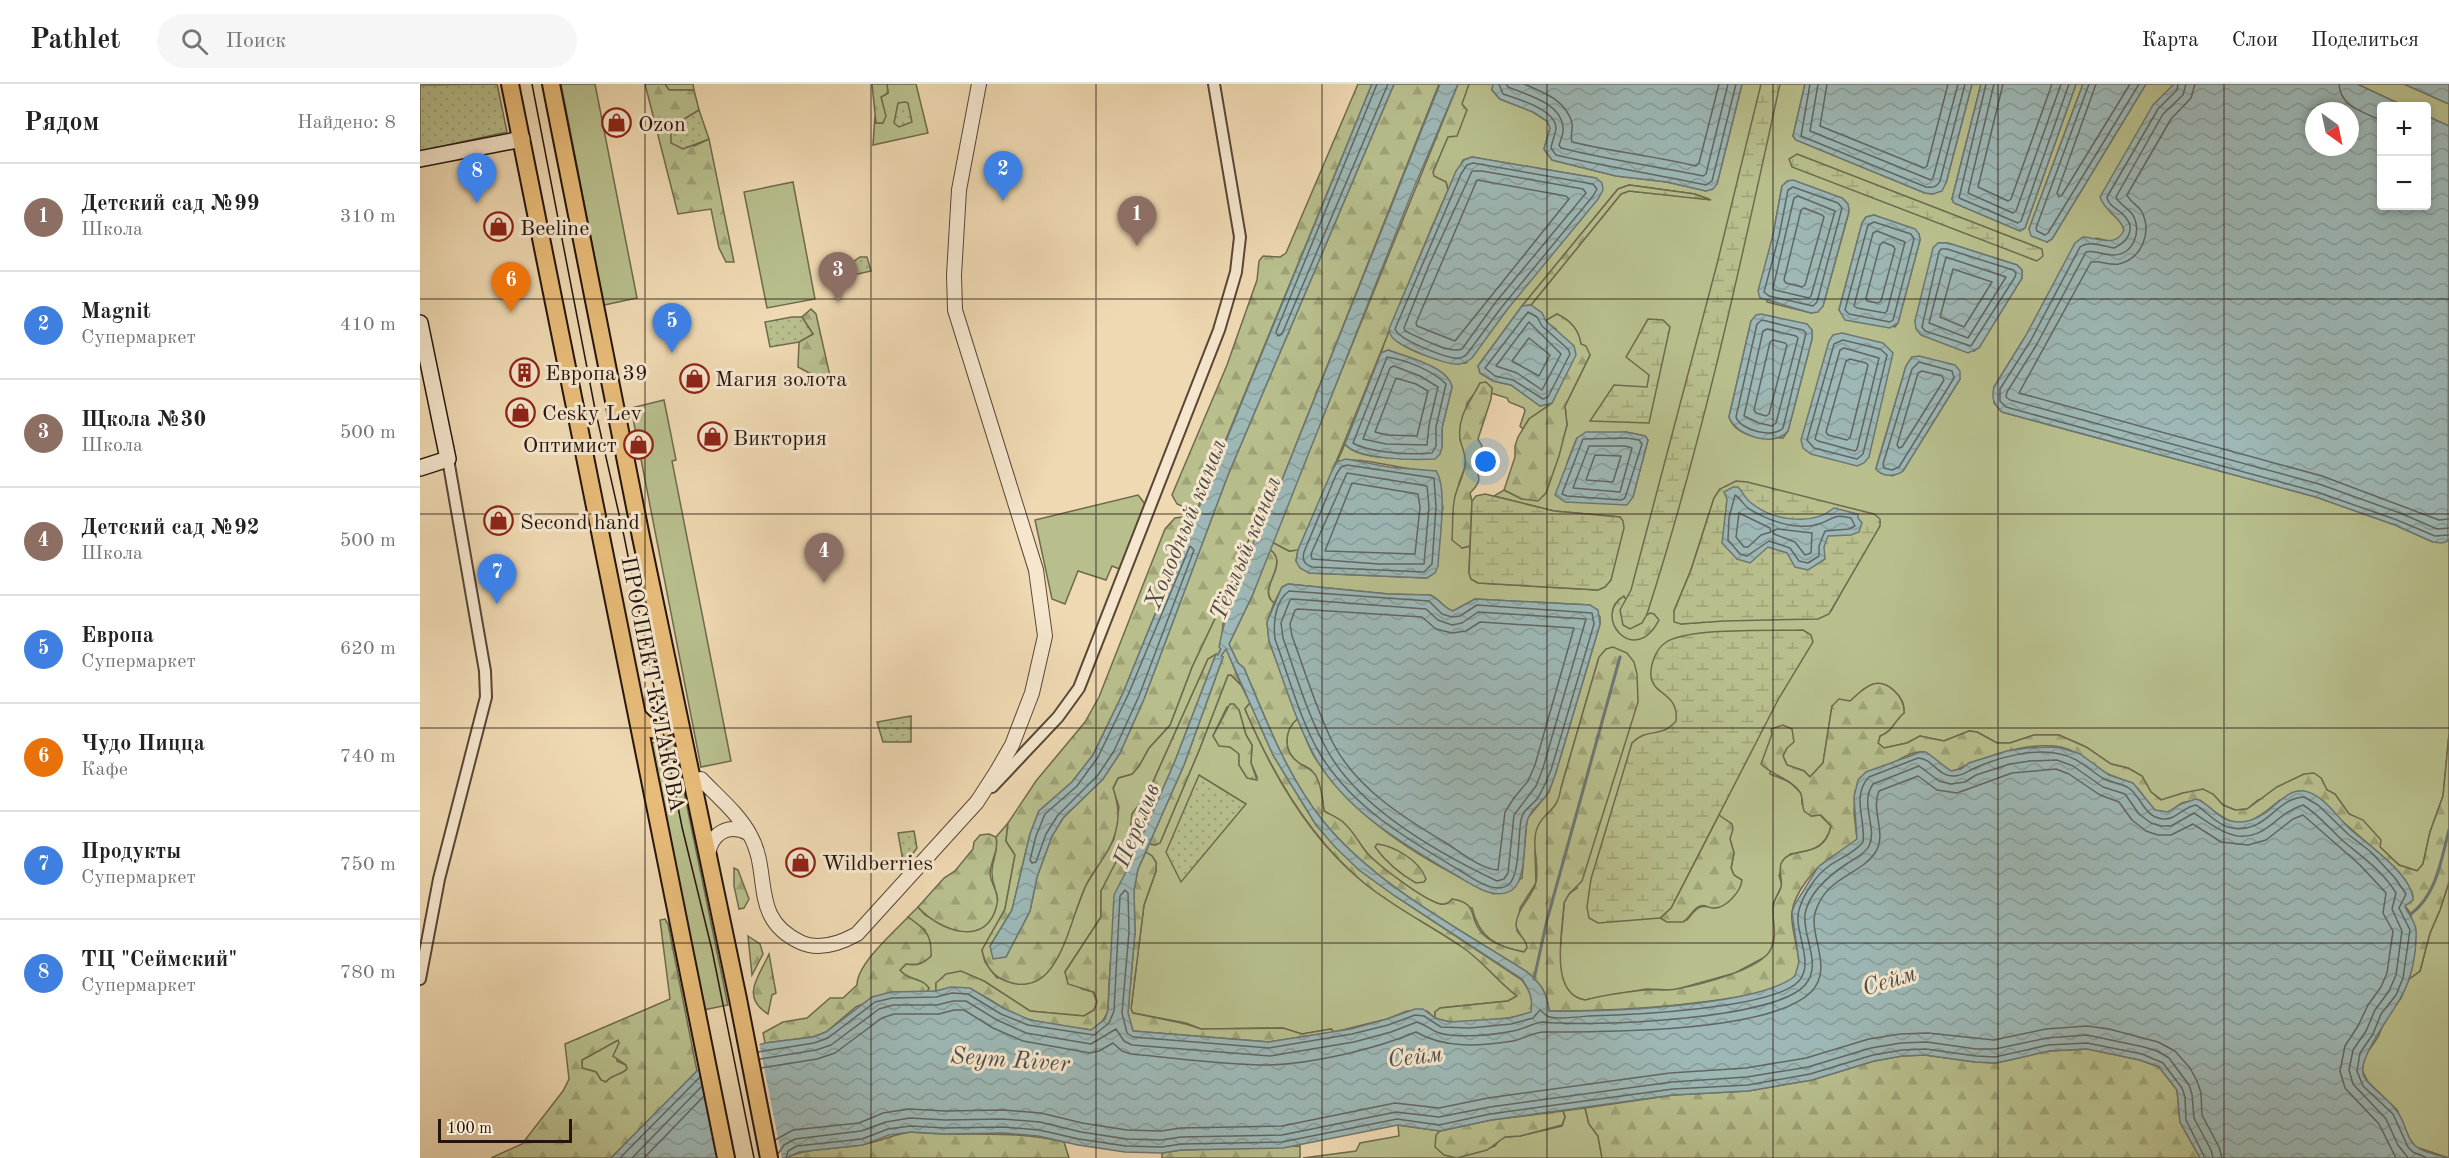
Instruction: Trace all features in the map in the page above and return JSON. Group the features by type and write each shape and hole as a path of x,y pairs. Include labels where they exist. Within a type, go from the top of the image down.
{"main road":[{"name":"ПРОСПЕКТ КУЛАКОВА","path":"510,84 726,1158"},
{"name":"ПРОСПЕКТ КУЛАКОВА","path":"551,84 676,710 697,780 708,857 768,1158"},
{"path":"420,159 522,139"},
{"path":"420,323 448,459 420,468"},
{"path":"638,717 645,727 662,729 672,722 676,710"}],"street":[{"path":"977,802 997,771 1023,718 1032,693 1044,636 1036,570 955,310 954,275 959,190 980,84"},
{"path":"697,780 749,834 754,846 766,908 774,924 788,937 804,944 823,946 841,943 857,934 1058,717 1078,688 1220,330 1236,272 1240,237 1214,84"},
{"path":"420,979 439,879 486,697 484,662 448,459"},
{"path":"708,857 712,840 722,831 728,828 740,829 749,834"}],"green space":[{"path":"497,84 507,132 420,151 420,85"},
{"path":"561,84 595,84 637,298 604,305"},
{"path":"645,84 665,84 669,90 694,90 699,110 671,127 694,146 709,139 734,262 726,262 719,248 711,209 678,214"},
{"path":"665,84 693,84 694,90 669,90"},
{"path":"872,84 887,84 888,93 881,97 886,116 883,123 876,123"},
{"path":"887,84 916,84 928,133 873,145 875,116 876,123 883,123 881,97 888,93"},
{"path":"1358,84 1372,84 1196,512 1177,504 1172,495 1227,365 1257,280 1259,261 1263,256 1280,257 1286,253"},
{"path":"1394,84 1439,84 1282,480 1262,523 1251,531 1244,557 1192,667 1170,725 1149,748 1132,774 1118,778 1113,788 1118,812 1114,837 1086,885 1060,953 1047,973 1038,980 1022,984 1006,981 990,969 982,950 1005,909 1015,855 1006,841 1008,823 1036,781 1085,722 1099,697 1165,529 1175,518 1182,517 1193,521 1123,693 1093,755 1072,782 1039,811 1030,834 1012,910 990,946 1006,957 1030,911 1037,877 1052,836 1063,818 1103,779 1120,753 1144,699 1228,475"},
{"path":"1458,84 1469,84 1462,104 1467,110 1457,136 1448,137 1433,172 1434,176 1446,182 1448,190 1318,506 1298,550 1289,551 1272,542"},
{"path":"1469,84 1493,84 1492,90 1500,99 1533,112 1547,121 1550,128 1544,149 1552,160 1616,176 1667,182 1706,191 1717,184 1742,84 1805,84 1793,136 1796,140 1925,193 1933,194 1946,183 1972,84 1981,84 1952,199 1954,203 2020,231 2025,228 2076,84 2083,84 2029,229 2047,242 2052,239 2146,84 2174,84 2111,213 2122,221 2124,230 2121,238 2113,242 2096,238 2025,337 1994,387 1994,403 2002,412 2316,497 2395,525 2433,542 2449,539 2449,734 2443,796 2430,832 2423,864 2418,871 2399,865 2380,847 2363,821 2349,814 2335,794 2327,790 2321,778 2258,800 2247,809 2235,810 2223,805 2213,794 2183,793 2162,800 2151,792 2142,776 2128,768 2111,764 2086,747 2059,735 2034,735 2010,743 1997,743 1977,732 1969,731 1944,741 1920,736 1907,743 1884,748 1878,743 1880,736 1888,731 1904,713 1902,700 1886,686 1864,689 1850,701 1832,706 1823,763 1810,777 1804,771 1787,765 1783,756 1787,748 1772,734 1770,774 1790,782 1802,794 1802,804 1811,816 1820,815 1831,826 1822,844 1811,850 1790,854 1779,875 1782,885 1773,904 1775,933 1767,956 1735,973 1674,990 1646,989 1580,999 1572,995 1563,984 1559,961 1564,903 1569,894 1577,888 1599,657 1559,802 1538,827 1535,853 1536,883 1520,908 1517,931 1527,943 1524,952 1505,947 1484,934 1472,908 1455,904 1440,904 1401,882 1367,853 1345,825 1324,811 1314,774 1290,753 1287,740 1293,723 1298,718 1314,756 1330,779 1371,820 1418,854 1494,894 1522,878 1527,819 1549,792 1600,624 1600,617 1590,605 1475,599 1453,611 1430,595 1388,594 1288,584 1282,587 1274,603 1269,597 1268,591 1277,562 1275,555 1269,549 1272,542 1289,551 1298,550 1296,561 1309,573 1427,578 1443,508 1436,471 1358,460 1337,462 1345,444 1351,449 1371,456 1427,459 1442,447 1442,428 1452,387 1439,372 1424,363 1388,350 1381,353 1389,329 1400,343 1422,354 1447,361 1466,363 1506,311 1596,178 1472,157 1463,160 1448,190 1446,182 1433,176","holes":["1629,185 1695,194 1709,199 1629,191 1621,194 1531,305 1542,313 1545,321 1557,314 1590,355 1565,406 1567,425 1546,493 1522,499 1504,490 1494,496 1554,511 1620,517 1611,580 1605,587 1598,590 1478,583 1471,579 1469,573 1470,546 1462,548 1459,483 1465,467 1466,453 1460,440 1467,403 1480,383 1492,388 1491,393 1507,398 1509,402 1524,408 1520,426 1523,429 1529,419 1552,403 1540,406 1511,385 1493,381 1480,373 1478,366 1522,306 1618,189","1782,186 1842,198 1848,204 1849,212 1823,306 1817,312 1811,313 1767,302 1773,235","1874,215 1919,234 1920,240 1895,327 1839,310 1862,223 1866,217","1938,243 1948,243 2017,265 2022,270 2022,278 1979,347 1974,351 1915,321","1751,321 1812,330 1812,339 1788,431 1783,438 1759,437 1744,433 1733,424 1729,417","1912,357 1960,379 1903,471 1892,476 1876,468 1906,366","1626,432 1645,436 1648,440 1633,497 1567,463 1577,438","1720,489 1880,522 1831,611 1681,624 1674,611 1691,570 1714,498","1730,839 1734,853 1731,868 1734,875 1714,908 1705,906 1696,910 1687,920 1671,908"]},
{"path":"1761,84 1780,84 1720,350 1686,483 1647,614 1642,623 1630,629 1623,625 1620,610 1631,590 1717,264"},
{"path":"2357,84 2404,84 2449,104 2449,126 2431,118 2431,102 2395,102"},
{"path":"898,103 908,103 912,122 899,127 894,123"},
{"path":"699,110 709,139 683,149 671,143 671,127"},
{"path":"1797,154 2042,249 2043,256 2037,261 1792,167 1789,159"},
{"path":"793,182 815,299 767,308 744,192"},
{"path":"1629,185 1695,194 1711,200 1629,191 1621,194 1531,305 1522,306 1618,189"},
{"path":"860,257 867,257 871,271 827,281 824,267 848,261 850,264"},
{"path":"811,309 816,314 832,385 798,367 799,342 813,334 802,317"},
{"path":"1557,314 1573,326 1581,344 1586,346 1590,355 1565,406 1567,425 1546,493 1538,501 1522,499 1504,490 1515,457 1518,437 1529,419 1552,403 1556,329 1545,321"},
{"path":"802,317 813,334 799,342 770,347 765,322"},
{"path":"1648,319 1663,320 1670,327 1649,423 1590,421 1614,385 1647,387 1649,375 1626,357"},
{"path":"1486,382 1492,388 1491,399 1478,439 1482,446 1475,468 1478,481 1470,493 1472,501 1470,546 1462,548 1452,540 1455,498 1465,462 1460,439 1461,423 1480,383"},
{"path":"664,400 676,460 672,461 731,761 701,767 631,408"},
{"path":"1736,481 1874,514 1880,519 1880,526 1829,614 1818,619 1681,624 1674,622 1674,611 1691,570 1714,498 1720,489"},
{"path":"1485,494 1554,511 1620,517 1624,528 1611,580 1605,587 1598,590 1478,583 1471,579 1469,573 1472,501 1476,496"},
{"path":"1138,495 1145,504 1122,570 1112,566 1106,580 1078,571 1065,604 1052,599 1035,520"},
{"path":"1262,523 1223,624 1221,648 1218,655 1208,659 1148,793 1132,814 1134,836 1141,840 1137,849 1127,850 1101,891 1101,917 1065,972 1082,989 1093,992 1097,1002 1094,1010 1084,1016 1030,1011 984,981 936,983 936,991 927,992 929,988 918,980 905,977 900,970 906,964 920,964 931,956 925,930 908,917 918,907 925,915 937,921 995,888 992,867 997,844 996,837 1008,823 1006,841 1015,855 1005,909 982,950 985,962 997,978 1061,949 1086,885 1114,839 1119,807 1113,789 1118,778 1132,774 1149,748 1170,725 1192,667 1244,557 1251,531"},
{"path":"1269,549 1275,555 1277,562 1268,591 1274,603 1267,622 1269,641 1298,718 1290,728 1288,747 1294,758 1311,771 1319,782 1324,811 1342,821 1373,859 1413,890 1440,904 1452,899 1470,907 1481,932 1490,940 1506,948 1524,952 1527,948 1525,941 1517,931 1516,924 1536,882 1536,833 1541,821 1557,802 1599,657 1606,649 1613,647 1627,653 1634,662 1638,702 1582,881 1569,894 1564,903 1560,944 1562,974 1566,986 1573,995 1585,1000 1648,990 1672,990 1699,984 1743,970 1765,957 1771,949 1774,938 1773,909 1781,887 1781,864 1791,854 1814,849 1821,845 1831,826 1821,815 1811,816 1804,811 1801,794 1796,788 1761,764 1772,734 1771,729 1783,725 1792,729 1794,742 1783,756 1787,765 1804,771 1810,777 1823,763 1832,706 1839,699 1850,701 1864,689 1879,683 1895,691 1904,707 1904,713 1888,731 1880,736 1878,743 1884,748 1907,743 1920,736 1944,741 1969,731 1977,732 1997,743 2010,743 2034,735 2059,735 2086,747 2111,764 2128,768 2142,776 2151,792 2161,800 2203,789 2213,794 2223,805 2235,810 2247,809 2277,787 2304,774 2314,773 2321,778 2327,790 2335,794 2349,814 2363,820 2381,840 2380,847 2399,865 2417,871 2423,864 2430,832 2443,796 2449,734 2449,882 2430,933 2420,971 2409,979 2414,950 2411,914 2405,906 2413,897 2412,892 2389,862 2343,822 2280,800 2258,817 2240,823 2223,817 2200,800 2182,803 2165,813 2158,812 2134,785 2108,774 2074,752 2061,747 2040,746 2007,751 1951,771 1928,754 1917,752 1888,766 1855,791 1854,813 1857,839 1822,864 1800,890 1792,912 1799,962 1796,975 1781,985 1719,1000 1639,1008 1549,1011 1545,993 1532,976 1392,885 1344,844 1310,804 1288,767 1244,668 1238,663 1229,644 1253,594"},
{"path":"1624,596 1637,621 1650,613 1659,620 1649,634 1638,640 1628,639 1620,634 1614,625 1612,615 1615,604"},
{"path":"1803,630 1811,635 1813,642 1779,698 1671,908 1660,918 1598,923 1589,918 1587,907 1591,879 1632,743 1643,735 1665,730 1676,721 1674,705 1656,687 1651,676 1656,653 1665,643 1691,634"},
{"path":"1226,648 1241,685 1231,675 1228,675 1160,843 1149,844 1184,765 1223,657 1221,656"},
{"path":"1216,654 1175,761 1141,840 1130,831 1132,814 1148,793 1208,659"},
{"path":"1228,675 1231,675 1241,685 1250,703 1245,709 1267,757 1294,803 1325,845 1363,882 1463,947 1517,996 1508,1001 1440,1008 1435,1012 1435,1018 1427,1011 1407,1011 1387,1019 1334,1032 1331,1029 1302,1034 1282,1028 1201,1029 1186,1023 1133,1013 1131,1009 1144,905 1156,871 1156,862 1146,852 1149,844 1160,843","holes":["1227,707 1239,710 1246,735 1252,745 1251,763 1257,777 1239,765 1239,754 1236,751 1213,736"]},
{"path":"1250,703 1273,755 1316,825 1359,870 1522,980 1530,995 1532,1012 1509,1018 1470,1023 1435,1018 1435,1012 1440,1008 1508,1001 1517,996 1470,953 1363,882 1325,845 1293,802 1267,757 1245,709"},
{"path":"1230,704 1234,704 1239,710 1246,735 1252,745 1251,763 1257,780 1247,778 1239,765 1239,754 1230,747 1219,746 1213,736"},
{"path":"911,716 911,742 883,742 877,722"},
{"path":"673,739 728,1005 703,1010 651,743"},
{"path":"1199,775 1246,804 1181,882 1166,852"},
{"path":"1719,815 1732,824 1730,839 1734,853 1731,868 1734,875 1742,880 1739,889 1723,906 1713,908 1703,905 1695,909 1683,922 1667,922 1660,918 1671,908"},
{"path":"914,831 917,848 908,860 903,861 898,833"},
{"path":"989,834 996,837 997,842 990,873 998,900 992,918 984,927 974,931 962,931 938,923 927,916 918,907 944,878 955,871 973,849 974,842 980,835"},
{"path":"1377,844 1399,851 1413,861 1423,872 1426,879 1424,882 1416,883 1399,872 1375,847"},
{"path":"1137,849 1118,908 1110,969 1108,1010 1100,1024 1091,1030 1053,1025 1017,1015 976,992 952,988 936,991 936,983 946,974 961,971 984,981 1030,1011 1084,1016 1094,1010 1097,1002 1094,992 1068,984 1065,972 1101,917 1101,891 1117,860 1127,850"},
{"path":"1146,852 1156,862 1156,871 1144,905 1131,1009 1133,1013 1201,1029 1283,1028 1302,1034 1331,1029 1334,1032 1269,1042 1133,1031 1128,1013 1135,932 1134,890 1138,869"},
{"path":"734,868 738,870 749,899 744,908 739,909 734,886"},
{"path":"2449,882 2449,1158 2416,1147 2409,1138 2397,1110 2368,1082 2362,1070 2365,1056 2378,1037 2386,1018 2401,998 2409,979 2420,971 2430,933"},
{"path":"908,917 929,937 931,956 920,963 906,964 900,970 926,985 929,988 927,992 891,992 856,1007 826,1032 813,1037 765,1043 763,1033 783,1022 807,1018 830,998 843,998 857,985 869,958"},
{"path":"665,919 668,924 697,1071 611,1158 491,1158 522,1144 563,1091 569,1079 565,1044 670,999 660,920","holes":["618,1040 619,1043 613,1056 626,1065 627,1069 606,1082 601,1080 596,1072 582,1068 582,1060"]},
{"path":"748,936 760,944 763,954 752,975"},
{"path":"769,954 776,993 772,995 768,1014 755,1000 753,993 757,978"},
{"path":"618,1040 617,1061 626,1065 627,1069 606,1082 601,1080 596,1072 582,1068 582,1060"},
{"path":"2088,1049 2140,1060 2159,1067 2177,1090 2180,1122 2200,1158 1602,1158 1598,1136 1589,1124 1585,1108 1673,1095 1748,1091 1812,1080 1874,1061 1902,1056 1925,1055 1996,1063 2049,1051"},
{"path":"1585,1108 1589,1124 1598,1136 1602,1158 1303,1158 1356,1151 1360,1143 1399,1136 1398,1125 1440,1131 1436,1136 1472,1153 1495,1146 1505,1137 1520,1136 1562,1126 1565,1117 1563,1111"},
{"path":"1563,1111 1565,1117 1562,1125 1520,1136 1505,1137 1487,1150 1457,1158 1444,1155 1435,1147 1436,1135 1440,1131 1491,1120"},
{"path":"911,1132 1006,1134 1044,1138 1064,1142 1069,1158 786,1158 815,1150 865,1144"},
{"path":"1300,1146 1300,1158 1162,1158 1162,1153 1181,1150"}],"water":[{"path":"1372,84 1394,84 1228,475 1144,699 1120,753 1103,779 1063,818 1052,836 1037,877 1030,911 1006,957 993,959 990,946 1012,910 1030,834 1039,811 1072,782 1093,755 1123,693"},
{"path":"1440,84 1458,84 1413,190 1253,594 1229,644 1238,663 1244,668 1288,767 1310,804 1344,844 1392,885 1419,904 1527,972 1542,989 1549,1011 1640,1009 1748,995 1776,986 1795,976 1799,962 1792,912 1818,867 1857,839 1854,797 1858,780 1866,772 1921,752 1926,752 1951,771 2007,751 2058,747 2080,754 2109,775 2133,783 2155,810 2168,812 2196,799 2221,817 2231,821 2243,822 2254,819 2287,795 2295,791 2304,791 2323,801 2350,829 2388,861 2406,880 2411,890 2413,900 2405,906 2416,930 2415,956 2411,973 2405,990 2366,1056 2363,1073 2368,1082 2398,1113 2413,1144 2427,1152 2449,1158 2200,1158 2180,1122 2177,1090 2159,1067 2140,1060 2087,1049 2049,1051 1996,1063 1925,1055 1902,1056 1874,1061 1812,1080 1748,1091 1673,1095 1491,1120 1440,1131 1398,1125 1283,1148 1181,1150 1162,1153 1125,1152 1038,1136 1003,1133 911,1132 889,1135 863,1145 799,1152 786,1158 611,1158 697,1071 713,1060 765,1043 813,1037 826,1032 872,997 891,992 936,991 951,987 970,988 1003,1008 1030,1020 1091,1030 1105,1019 1108,1010 1114,895 1175,761 1216,654 1218,655 1221,649 1219,647 1224,626 1237,583 1282,480","holes":["1226,649 1273,755 1316,825 1335,847 1359,870 1395,896 1522,979 1530,995 1531,1012 1510,1018 1450,1022 1435,1018 1423,1009 1415,1009 1351,1029 1269,1042 1133,1031 1128,1013 1135,932 1134,890 1138,869 1184,765 1223,657 1221,656"]},
{"path":"1493,84 1742,84 1717,184 1713,189 1706,191 1667,182 1616,176 1552,160 1544,149 1550,128 1547,121 1533,112 1500,99 1492,90"},
{"path":"1805,84 1972,84 1942,191 1933,194 1925,193 1796,140 1793,136"},
{"path":"1981,84 2076,84 2025,228 2020,231 1954,203 1952,199"},
{"path":"2083,84 2146,84 2052,239 2047,242 2031,236 2029,229"},
{"path":"2174,84 2357,84 2395,102 2377,102 2377,210 2431,210 2431,118 2449,126 2448,541 2433,542 2395,525 2316,497 2002,412 1993,398 1994,387 2025,337 2075,243 2083,237 2101,240 2116,239 2124,230 2119,221 2105,207 2100,197 2153,105"},
{"path":"2404,84 2449,84 2449,104"},
{"path":"1472,157 1596,178 1602,183 1603,190 1506,311 1472,358 1458,364 1431,358 1412,350 1396,341 1389,329 1456,171 1464,160"},
{"path":"1793,180 1842,198 1848,204 1849,211 1823,306 1818,312 1811,313 1760,298 1758,291 1773,235 1782,186 1787,181"},
{"path":"1874,215 1915,229 1920,240 1898,323 1890,328 1845,320 1839,310 1862,223 1866,217"},
{"path":"1938,243 1948,243 2017,265 2022,270 2022,278 1979,348 1968,353 1921,335 1916,329 1915,321 1933,248"},
{"path":"1531,305 1542,313 1546,321 1574,346 1576,355 1552,403 1540,406 1511,385 1493,381 1480,373 1478,366 1522,306"},
{"path":"1761,314 1807,324 1812,330 1812,339 1788,431 1774,439 1756,438 1747,434 1739,430 1729,417 1751,321 1756,315"},
{"path":"1842,333 1883,343 1893,353 1869,457 1857,466 1811,454 1803,448 1801,440 1829,341 1833,335"},
{"path":"1388,350 1425,363 1443,373 1449,380 1452,387 1442,428 1442,447 1435,459 1373,456 1351,449 1345,444 1381,353"},
{"path":"1919,356 1955,365 1960,371 1960,379 1903,471 1885,475 1876,469 1906,366 1912,357"},
{"path":"1586,432 1626,432 1645,436 1648,440 1633,497 1627,505 1565,502 1555,495 1577,438"},
{"path":"1346,459 1389,467 1436,471 1440,479 1442,502 1438,566 1435,573 1427,578 1309,573 1300,568 1296,561 1298,550 1331,473 1337,462"},
{"path":"1738,487 1748,500 1759,508 1780,517 1815,518 1834,508 1858,514 1862,523 1859,532 1851,535 1828,536 1824,547 1825,559 1808,570 1795,567 1787,553 1768,547 1750,563 1737,559 1722,543 1727,499 1724,492"},
{"path":"1288,584 1388,594 1430,595 1453,611 1475,599 1590,605 1598,610 1600,624 1555,775 1548,793 1528,818 1520,878 1512,890 1498,894 1482,890 1414,850 1358,809 1326,775 1301,728 1269,641 1267,622 1282,587"}],"pier":[{"path":"759,1042 782,1158 716,1158 698,1066 712,1057"}],"waterway":[{"path":"1534,979 1547,920 1620,657"},
{"path":"2411,914 2427,897 2437,876 2449,830"}],"tram line":[{"path":"532,84 595,409 624,536 682,827 712,950 754,1158"}],"place":[{"name":"Ozon","path":"617,123"},
{"name":"Magnit","path":"1003,201"},
{"name":"ТЦ \"Сеймский\"","path":"477,203"},
{"name":"Beeline","path":"499,227"},
{"name":"Детский сад №99","path":"1137,246"},
{"name":"Щкола №30","path":"838,302"},
{"name":"Чудо Пицца","path":"511,312"},
{"name":"Европа","path":"672,353"},
{"name":"Европа 39","path":"524,372"},
{"name":"Магия золота","path":"694,378"},
{"name":"Cesky Lev","path":"521,412"},
{"name":"Виктория","path":"712,437"},
{"name":"Оптимист","path":"638,444"},
{"name":"Second hand","path":"499,521"},
{"name":"Детский сад №92","path":"824,583"},
{"name":"Продукты","path":"497,604"},
{"name":"Wildberries","path":"801,862"}],"water label":[{"name":"Холодный канал","path":"1185,524"},
{"name":"Тёплый канал","path":"1245,548"},
{"name":"Перелив","path":"1136,825"},
{"name":"Сейм","path":"1889,980"},
{"name":"Сейм","path":"1415,1056"},
{"name":"Seym River","path":"1010,1059"}]}
